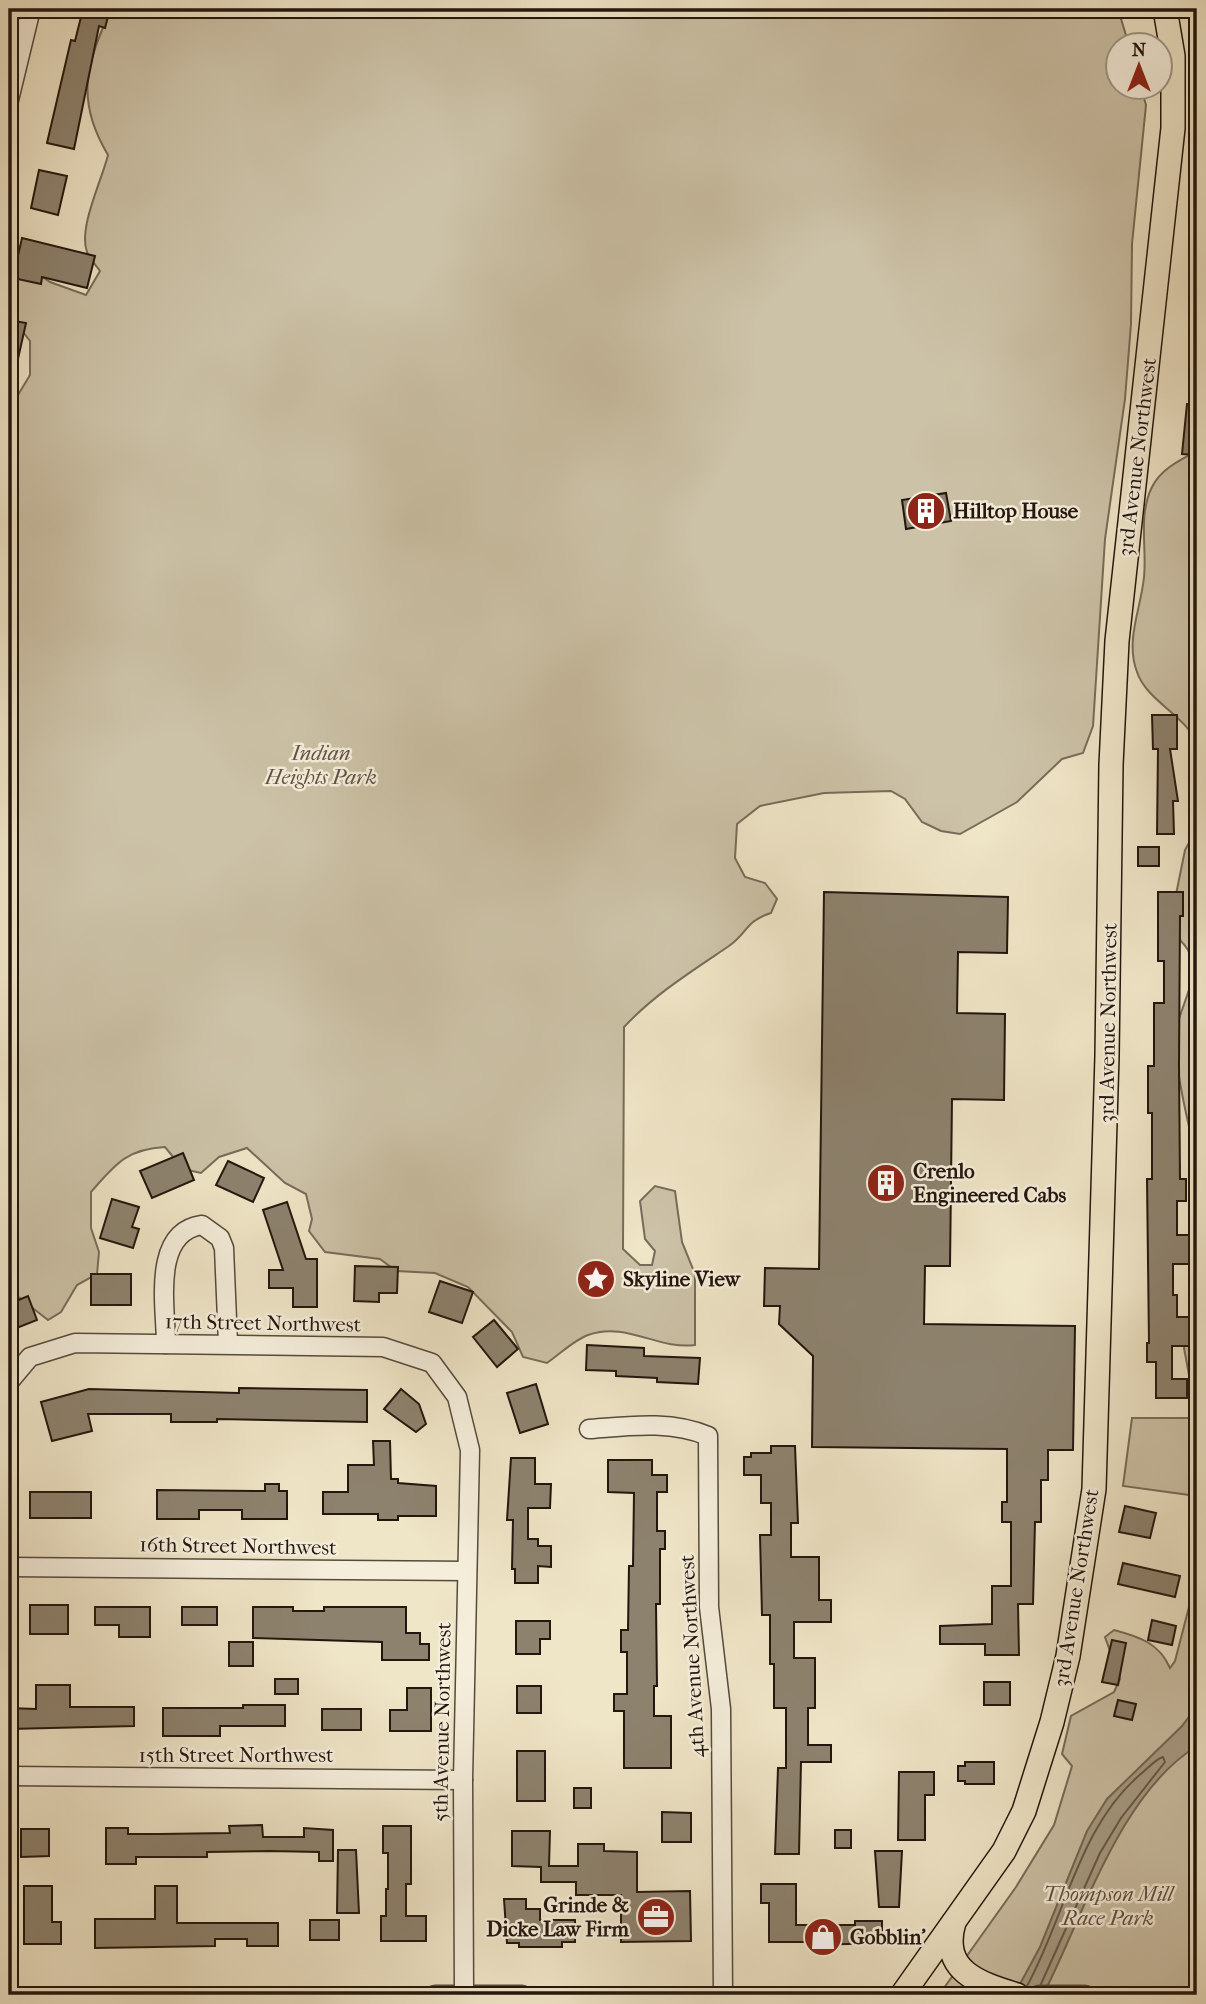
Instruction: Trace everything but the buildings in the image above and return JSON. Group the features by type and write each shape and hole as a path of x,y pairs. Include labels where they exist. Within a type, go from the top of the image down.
{"main road":[{"name":"3rd Avenue Northwest","path":"902,1995 1004,1851 1024,1811 1038,1771 1068,1656 1094,1489 1111,876 1111,765 1121,587 1173,128 1173,56 1165,9"},
{"path":"954,1920 950,1947 955,1962 964,1972 982,1983 1017,1995"}],"street":[{"path":"9,94 31,9"},
{"path":"166,1344 167,1259 178,1237 193,1226 202,1225 220,1238 224,1248 228,1343"},
{"name":"17th Street Northwest","path":"9,1382 30,1357 75,1343 383,1347 432,1363 457,1398 470,1450"},
{"name":"4th Avenue Northwest","path":"589,1429 639,1425 691,1429 708,1436 709,1607 721,1709 723,1995"},
{"name":"5th Avenue Northwest","path":"464,1995 463,1780 470,1450"},
{"name":"16th Street Northwest","path":"9,1567 467,1571"},
{"name":"15th Street Northwest","path":"9,1776 463,1780"},
{"path":"435,1995 522,1995"},
{"path":"1039,1995 1081,1995"}],"green space":[{"name":"Indian Heights Park","path":"111,9 1118,9 1125,32 1104,32 1104,102 1145,102 1146,105 1132,244 1131,324 1125,399 1105,539 1093,726 1083,753 1062,759 1017,802 960,834 941,831 922,822 905,799 891,791 824,793 760,806 737,824 735,858 745,877 765,883 777,899 771,913 756,920 735,941 661,993 624,1027 623,1249 640,1265 652,1265 655,1251 645,1239 640,1201 655,1186 675,1191 682,1242 695,1274 695,1345 668,1344 616,1331 588,1335 547,1363 523,1357 512,1332 468,1287 435,1273 396,1271 380,1259 325,1252 309,1231 312,1219 306,1194 285,1183 247,1148 219,1157 201,1173 183,1169 165,1147 140,1151 122,1160 91,1192 91,1228 99,1252 97,1274 77,1285 61,1312 48,1320 12,1292 9,1294 9,410 30,375 30,341 9,314 9,259 23,263 50,282 86,295 100,271 87,252 85,242 88,217 108,155 91,117 88,99 90,65"},
{"path":"1197,451 1197,745 1185,726 1142,683 1134,660 1133,636 1144,577 1144,520 1148,498 1160,475"},
{"path":"1197,828 1197,1161 1181,1088 1175,1043 1178,1021 1190,987 1192,965 1186,947 1169,929 1185,850"},
{"path":"1197,1300 1197,1407 1184,1348"},
{"path":"1132,1418 1197,1418 1197,1496 1123,1486"},
{"name":"Thompson Mill Race Park","path":"1197,1576 1197,1995 939,1995 1016,1887 1054,1825 1072,1766 1062,1754 1071,1716 1114,1692 1120,1679 1105,1637 1114,1630 1148,1642 1166,1659 1170,1668 1175,1661"}],"water":[{"path":"1197,1706 1197,1746 1170,1767 1146,1794 1125,1825 1089,1894 1043,1995 1014,1995 1040,1947 1087,1831 1107,1799 1182,1726"}],"place":[{"name":"Hilltop House","path":"926,511"},
{"name":"Crenlo Engineered Cabs","path":"886,1183"},
{"name":"Skyline View","path":"596,1279"},
{"name":"Grinde & Dicke Law Firm","path":"656,1917"},
{"name":"Gobblin'","path":"823,1937"}]}
